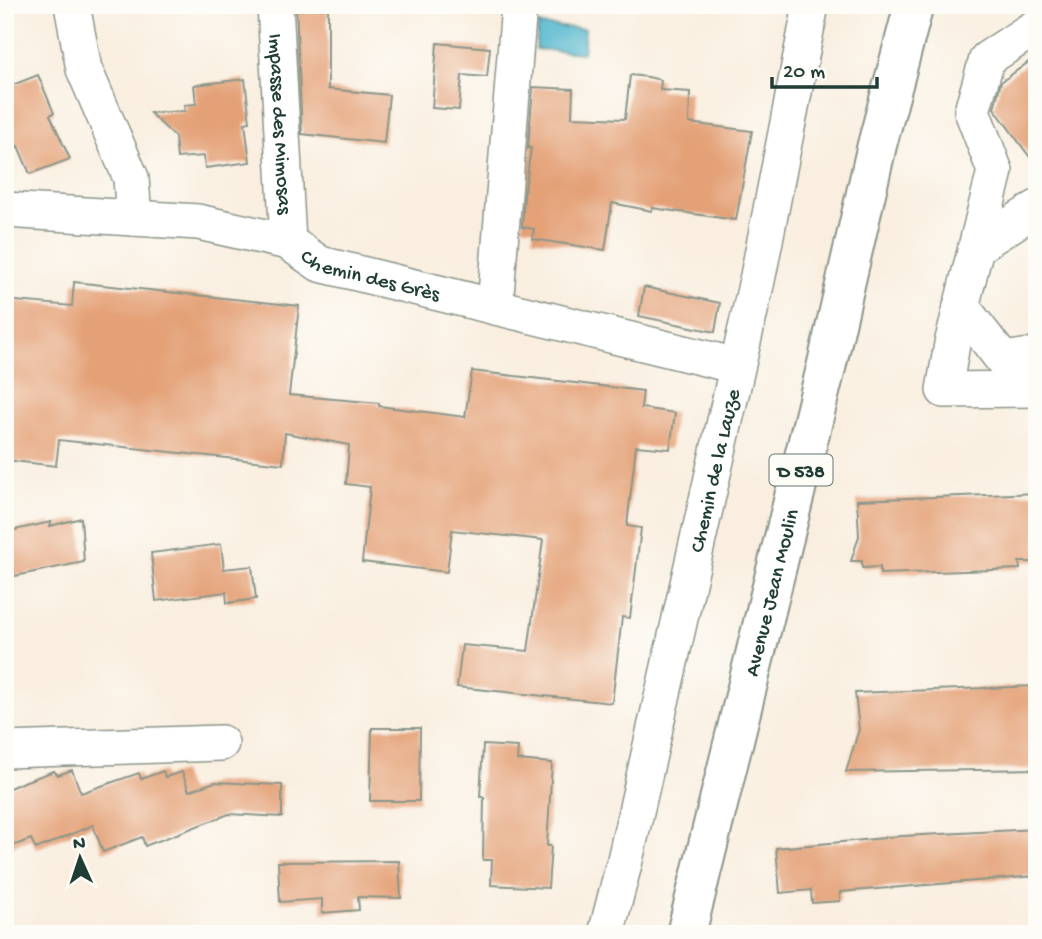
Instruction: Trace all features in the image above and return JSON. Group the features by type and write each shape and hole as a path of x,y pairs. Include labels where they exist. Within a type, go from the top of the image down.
{"main road":[{"name":"Avenue Jean Moulin","path":"686,934 827,368 877,145 914,5"}],"street":[{"path":"72,5 84,69 131,178 134,218"},
{"name":"Impasse des Mimosas","path":"275,5 288,242"},
{"path":"495,307 519,5"},
{"name":"Chemin de la Lauze","path":"606,934 761,263 811,5"},
{"path":"1037,26 987,59 972,111 995,171 952,344 944,390 1037,389"},
{"path":"976,247 1037,208"},
{"name":"Chemin des Grès","path":"5,210 198,222 288,242 320,264 737,366"},
{"path":"961,306 1003,359 1037,355"},
{"path":"5,750 221,743"}],"water":[{"path":"538,25 585,29 583,53 536,49"}],"building":[{"path":"296,6 328,9 328,89 389,95 384,143 302,134"},
{"path":"437,43 490,48 487,77 462,75 459,110 432,108"},
{"path":"1037,56 1037,167 994,108 1001,82"},
{"path":"38,75 54,113 50,115 70,159 30,174 18,146 5,151 5,88"},
{"path":"630,75 661,80 660,90 690,92 689,123 752,131 736,220 652,208 652,211 612,203 605,250 532,239 534,229 522,227 531,148 528,148 533,87 573,89 572,117 625,119"},
{"path":"245,79 250,122 245,123 250,162 205,168 204,156 177,158 175,137 150,113 185,111 184,105 196,104 194,85"},
{"path":"74,282 299,306 289,395 379,403 379,406 465,417 472,371 643,391 641,408 675,413 670,449 636,446 627,526 641,528 630,618 622,617 612,703 457,687 462,645 528,651 543,540 452,530 447,572 362,562 370,487 346,484 349,445 285,433 283,464 59,440 56,466 5,460 5,300 72,306"},
{"path":"644,287 720,303 715,332 639,316"},
{"path":"1037,493 1037,562 1019,562 1020,569 880,574 880,567 862,568 862,561 851,561 859,536 857,500"},
{"path":"81,518 84,562 5,578 5,532 51,522 50,526"},
{"path":"221,544 224,569 252,566 256,599 227,603 226,592 156,601 151,553"},
{"path":"1037,686 1037,769 846,772 859,729 855,693"},
{"path":"372,728 420,728 419,801 370,801"},
{"path":"483,745 518,747 517,760 552,763 547,846 551,846 548,888 491,885 492,860 483,860 484,797 480,797"},
{"path":"72,770 81,793 139,773 141,779 163,771 165,777 182,772 189,791 215,782 282,785 282,817 229,814 145,846 142,837 103,852 93,825 36,849 31,839 5,849 5,790 54,771 58,775"},
{"path":"1037,829 1037,876 840,892 840,901 812,903 811,890 780,893 776,848 885,837"},
{"path":"399,861 401,898 358,897 359,910 322,913 322,899 280,902 278,862"}]}
